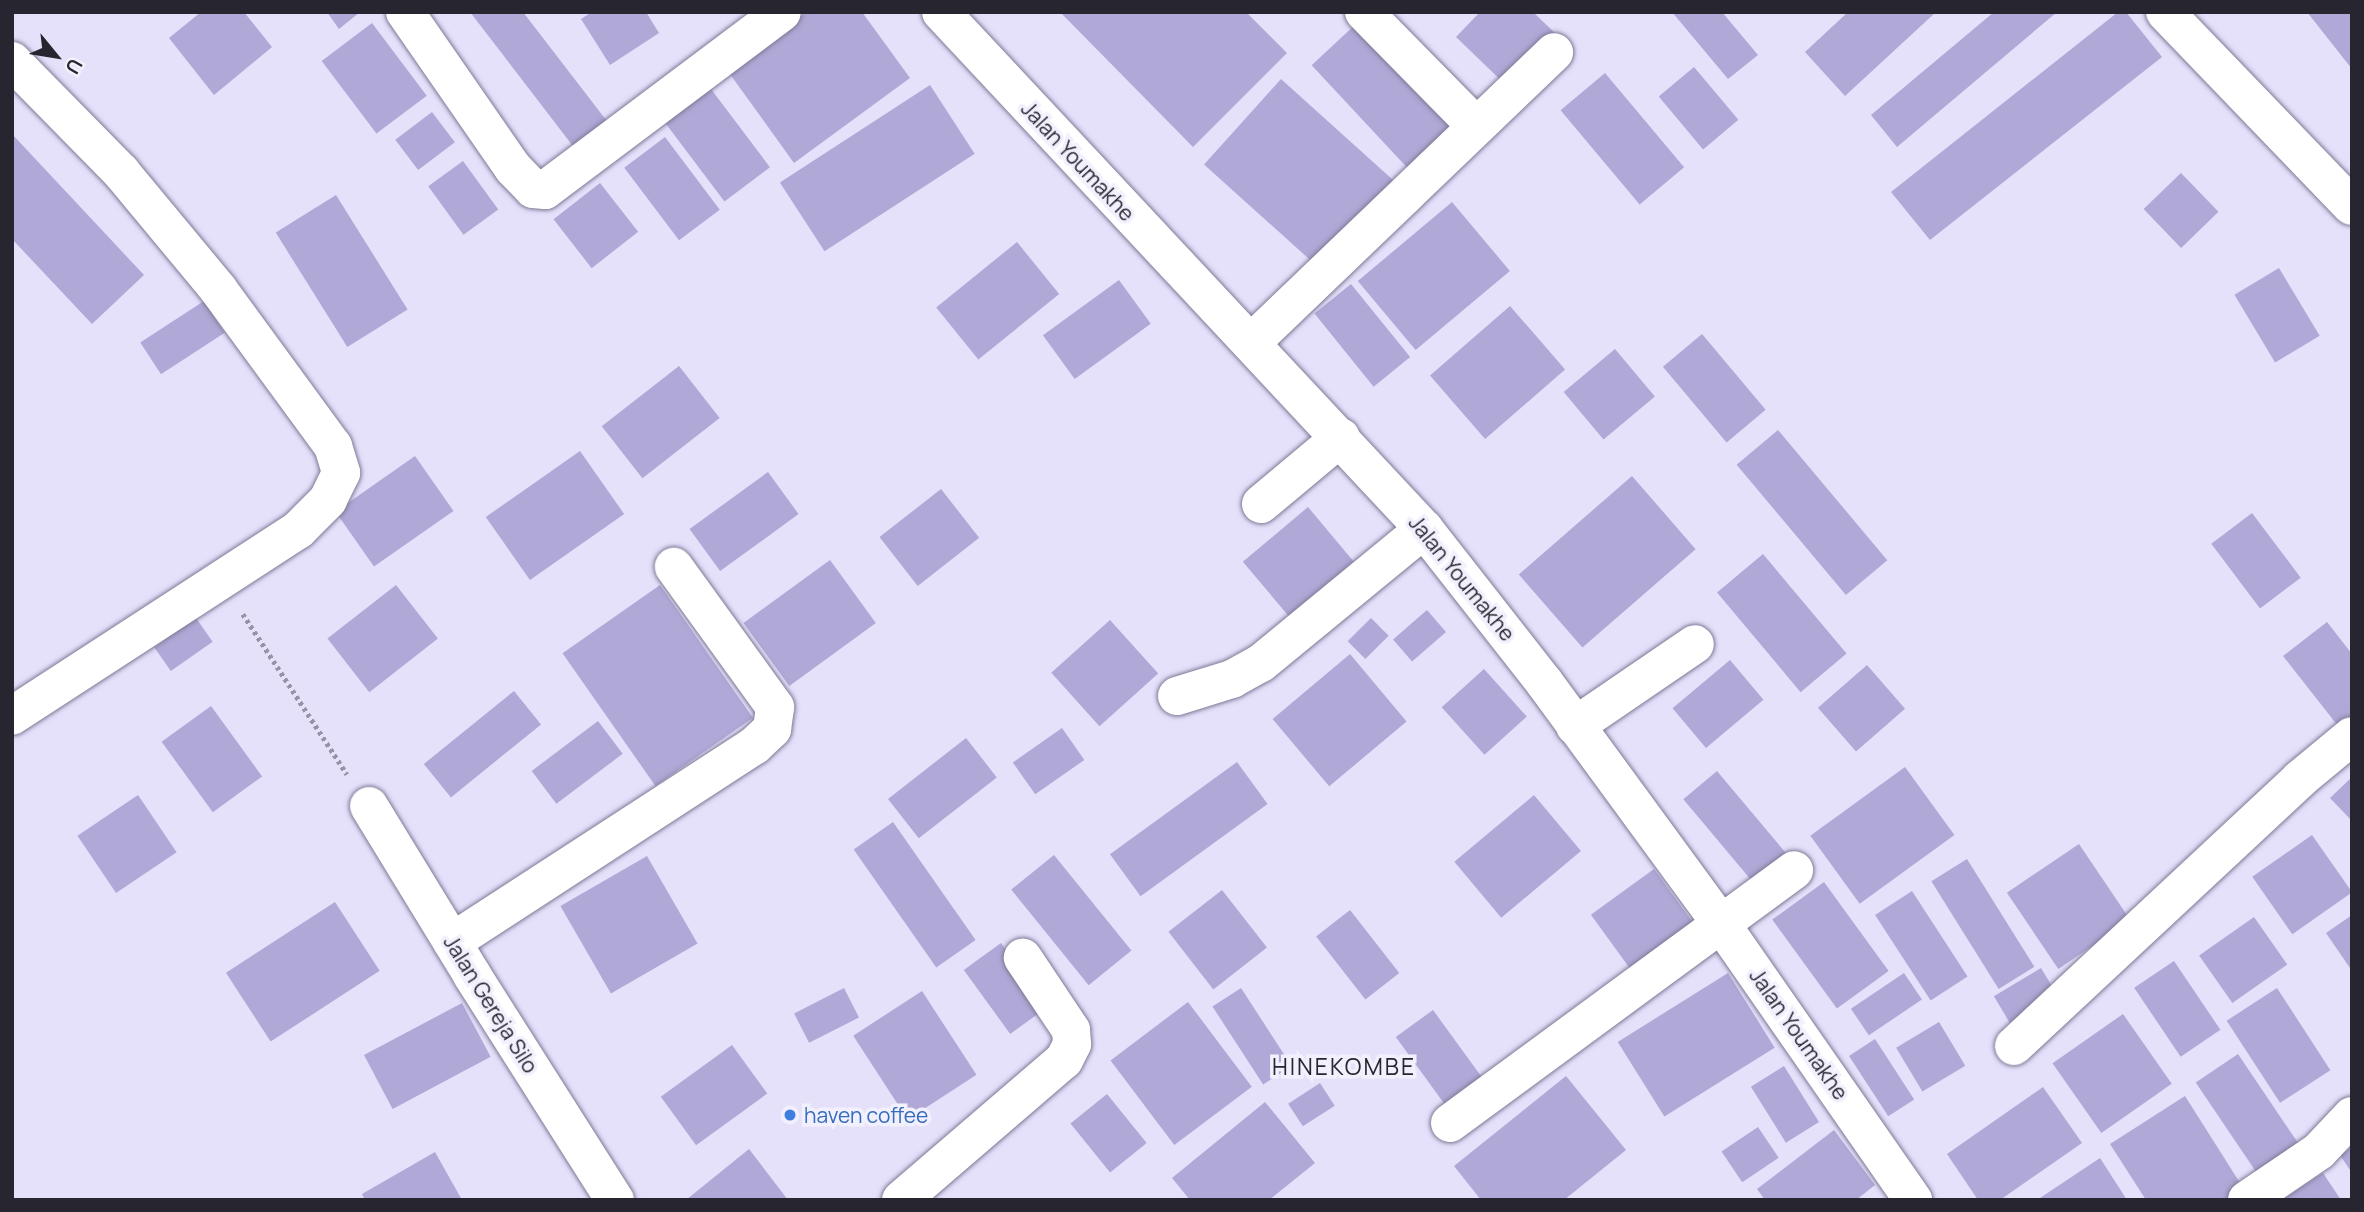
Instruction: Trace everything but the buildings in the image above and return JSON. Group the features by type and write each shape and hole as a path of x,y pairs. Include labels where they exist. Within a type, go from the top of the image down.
{"street":[{"path":"405,12 513,168 533,189 545,190 782,12"},
{"name":"Jalan Youmakhe","path":"941,12 1099,185 1341,437 1424,529 1575,726 1722,925 1913,1200"},
{"path":"1364,12 1476,126"},
{"path":"2165,12 2352,206"},
{"path":"1251,343 1554,52"},
{"path":"12,61 121,172 201,268 333,446 341,473 328,500 298,530 12,716"},
{"path":"1261,504 1341,437"},
{"path":"1177,696 1232,679 1261,663 1424,529"},
{"path":"452,942 754,746 772,729 775,708 674,567"},
{"path":"1575,726 1695,644"},
{"path":"2014,1046 2300,779 2352,736"},
{"name":"Jalan Gereja Silo","path":"369,806 615,1200"},
{"path":"1450,1123 1794,870"},
{"path":"901,1200 1064,1060 1072,1044 1072,1030 1023,958"},
{"path":"2247,1200 2319,1151 2352,1116"}],"path":[{"path":"221,578 271,661 369,806"}],"place":[{"name":"haven coffee","path":"790,1115"}],"district":[{"name":"HINEKOMBE","path":"1344,1066"}]}
